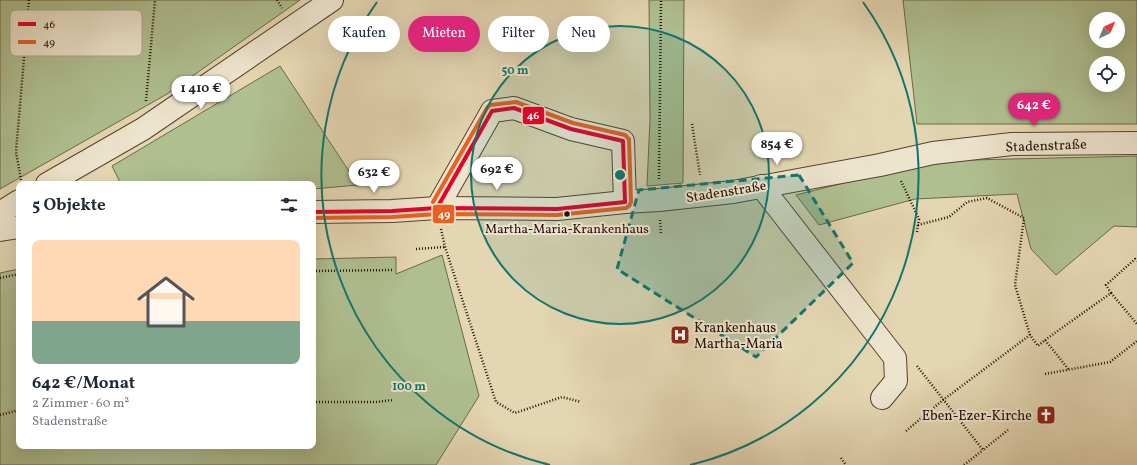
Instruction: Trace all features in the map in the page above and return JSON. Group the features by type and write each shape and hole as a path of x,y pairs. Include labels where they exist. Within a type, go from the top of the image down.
{"street":[{"path":"52,181 143,129 332,0"},
{"path":"437,208 492,111 514,108 571,129 623,141 625,202"},
{"name":"Stadenstraße","path":"316,212 392,211 437,208 557,209 733,192 880,165 933,153 1012,144 1137,142"},
{"path":"761,186 895,358 896,381 882,398"},
{"path":"0,213 16,202"},
{"path":"0,230 16,227"}],"path":[{"path":"28,10 29,0"},
{"path":"143,129 155,0"},
{"path":"659,200 661,0"},
{"path":"21,181 16,152 24,56"},
{"path":"692,124 696,150"},
{"path":"880,165 902,181 919,219 917,232"},
{"path":"918,225 949,217 967,202 987,198 1024,218 1015,285 1030,335 1038,346 1111,293"},
{"path":"437,208 445,247 496,402 515,413 562,396 581,402"},
{"path":"416,249 445,247"},
{"path":"1137,261 1135,259 1106,285 1137,324"},
{"path":"316,271 393,270"},
{"path":"0,278 16,275"},
{"path":"906,431 943,400 1030,335"},
{"path":"1045,340 1069,370"},
{"path":"1045,374 1110,362 1137,341"},
{"path":"316,402 376,402 393,400"},
{"path":"0,415 16,411"},
{"path":"964,465 983,450"},
{"path":"841,458 846,465"}],"highlighted area":[{"path":"799,175 853,263 756,357 617,269 639,190"}],"green space":[{"path":"0,0 300,0 167,94 0,189"},
{"path":"649,0 684,0 683,183 647,186 650,119"},
{"path":"903,0 1137,0 1137,124 917,124"},
{"path":"280,66 358,185 316,189 316,181 120,181 112,166"},
{"path":"1137,156 1137,227 1114,226 1056,275 1031,249 1017,194 915,199 819,225 796,195 930,161"},
{"path":"442,255 479,396 436,465 0,465 0,273 16,270 16,449 316,449 316,259 396,257 396,274"}],"transit line":[{"name":"49","path":"316,218 392,217 437,214 557,215 626,208 631,202 629,139 625,135 573,123 516,102 490,105 433,202"},
{"name":"46","path":"437,208 492,111 514,108 571,129 623,141 625,202"},
{"name":"46","path":"316,212 392,211 437,208 557,209 625,202"}],"place":[{"name":"Martha-Maria-Krankenhaus","path":"567,214"},
{"name":"Krankenhaus Martha-Maria","path":"680,335"},
{"name":"Eben-Ezer-Kirche","path":"1046,415"}]}
